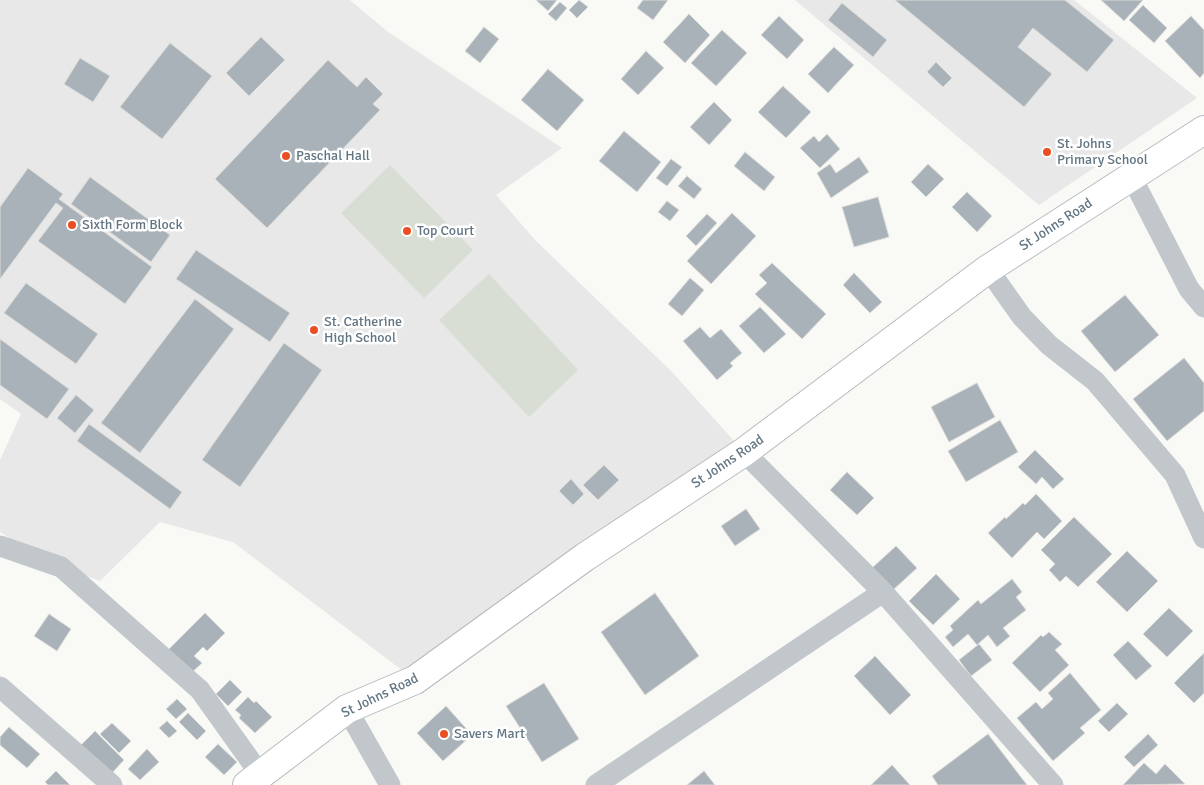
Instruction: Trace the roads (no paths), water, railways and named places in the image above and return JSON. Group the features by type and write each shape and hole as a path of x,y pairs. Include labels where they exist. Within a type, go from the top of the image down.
{"main road":[{"name":"St Johns Road","path":"254,780 347,709 415,680 585,557 744,452 988,269 1204,130"}],"street":[{"path":"1131,176 1188,289 1204,307"},
{"path":"988,269 1022,317 1049,345 1095,381 1175,475 1204,538"},
{"path":"744,452 883,592 1053,785"},
{"path":"0,546 62,567 200,690 254,780"},
{"path":"596,785 883,592"},
{"path":"0,687 112,785"},
{"path":"347,709 390,785"}],"place":[{"name":"St. Johns Primary School","path":"1047,152"},
{"name":"Paschal Hall","path":"286,156"},
{"name":"Sixth Form Block","path":"72,225"},
{"name":"Top Court","path":"407,231"},
{"name":"St. Catherine High School","path":"314,330"},
{"name":"Savers Mart","path":"444,734"}]}
